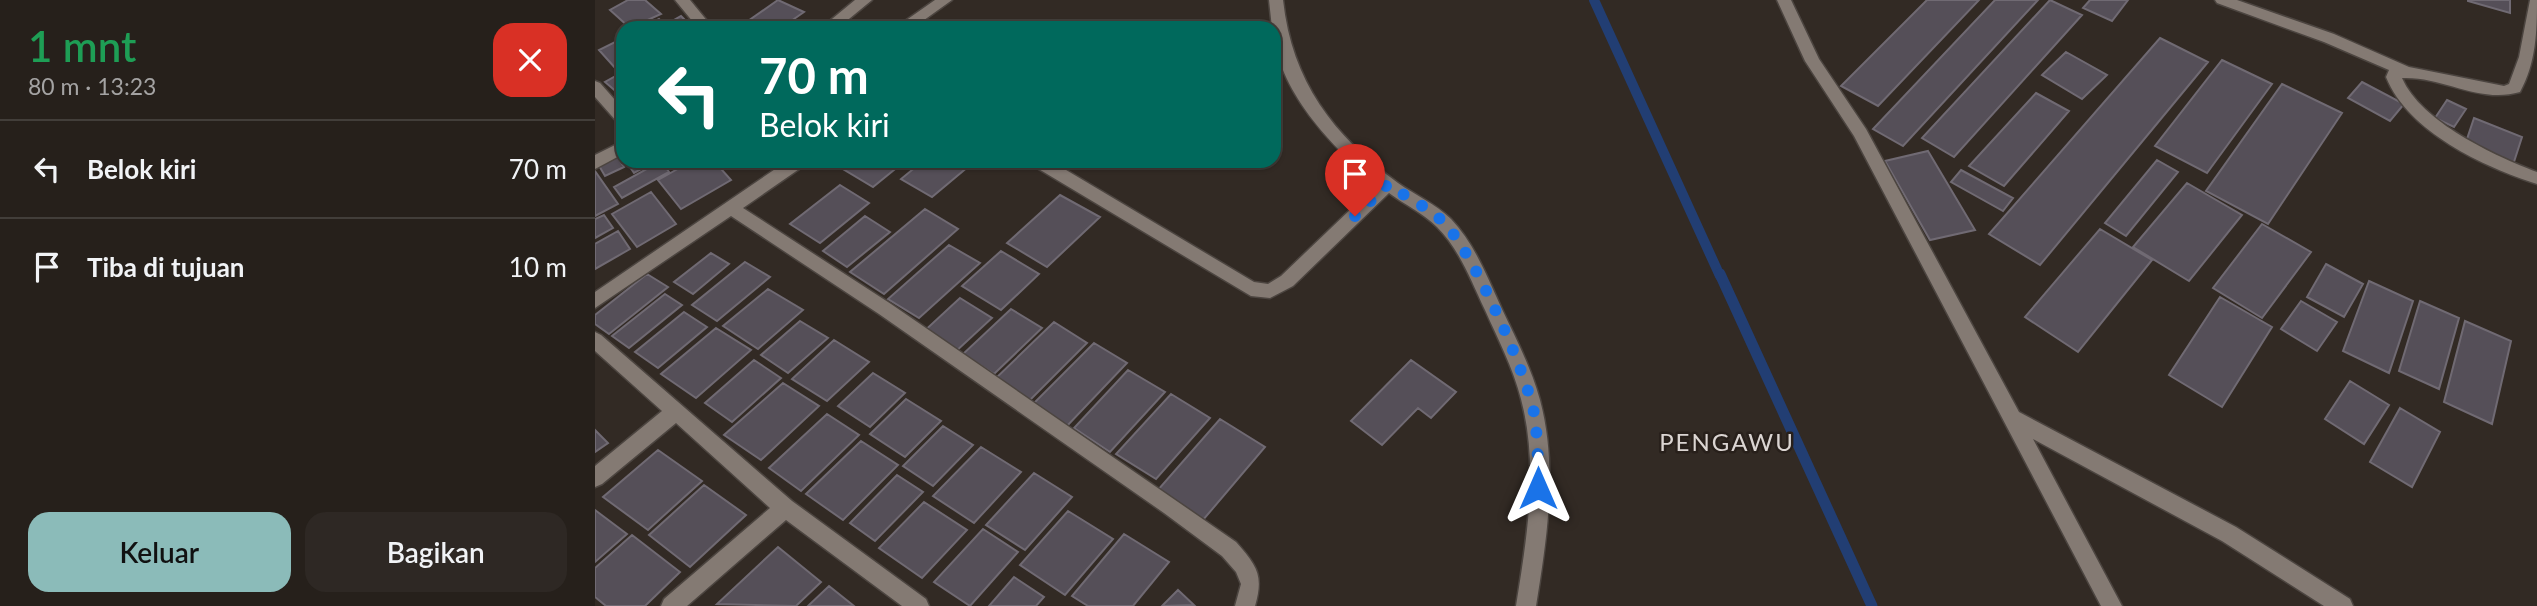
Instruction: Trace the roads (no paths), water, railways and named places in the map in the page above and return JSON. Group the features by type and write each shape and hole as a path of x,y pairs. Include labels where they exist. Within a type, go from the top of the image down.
{"street":[{"path":"682,0 700,21"},
{"path":"837,21 865,0"},
{"path":"913,21 945,0"},
{"path":"1276,0 1277,21"},
{"path":"1784,0 1812,61 1860,133 2112,606"},
{"path":"2222,0 2329,38 2405,71"},
{"path":"2537,0 2519,83 2509,92 2491,90 2424,72 2395,73 2396,84 2413,105 2438,128 2473,153 2537,178"},
{"path":"1281,41 1304,93 1340,143 1388,184 1445,224 1465,251 1513,352 1527,390 1538,441 1534,558 1526,606"},
{"path":"595,87 616,111"},
{"path":"595,163 616,151"},
{"path":"595,301 789,168"},
{"path":"1050,168 1251,289 1270,291 1287,281 1388,184"},
{"path":"731,208 885,309 1229,549 1244,566 1251,584 1244,606"},
{"path":"595,340 785,508 905,602"},
{"path":"595,478 675,412"},
{"path":"2014,419 2229,534 2343,606"},
{"path":"671,606 785,508"}],"waterway":[{"path":"1594,0 1720,276"},
{"path":"1720,274 1872,606"}],"district":[{"name":"PENGAWU","path":"1727,441"}]}
